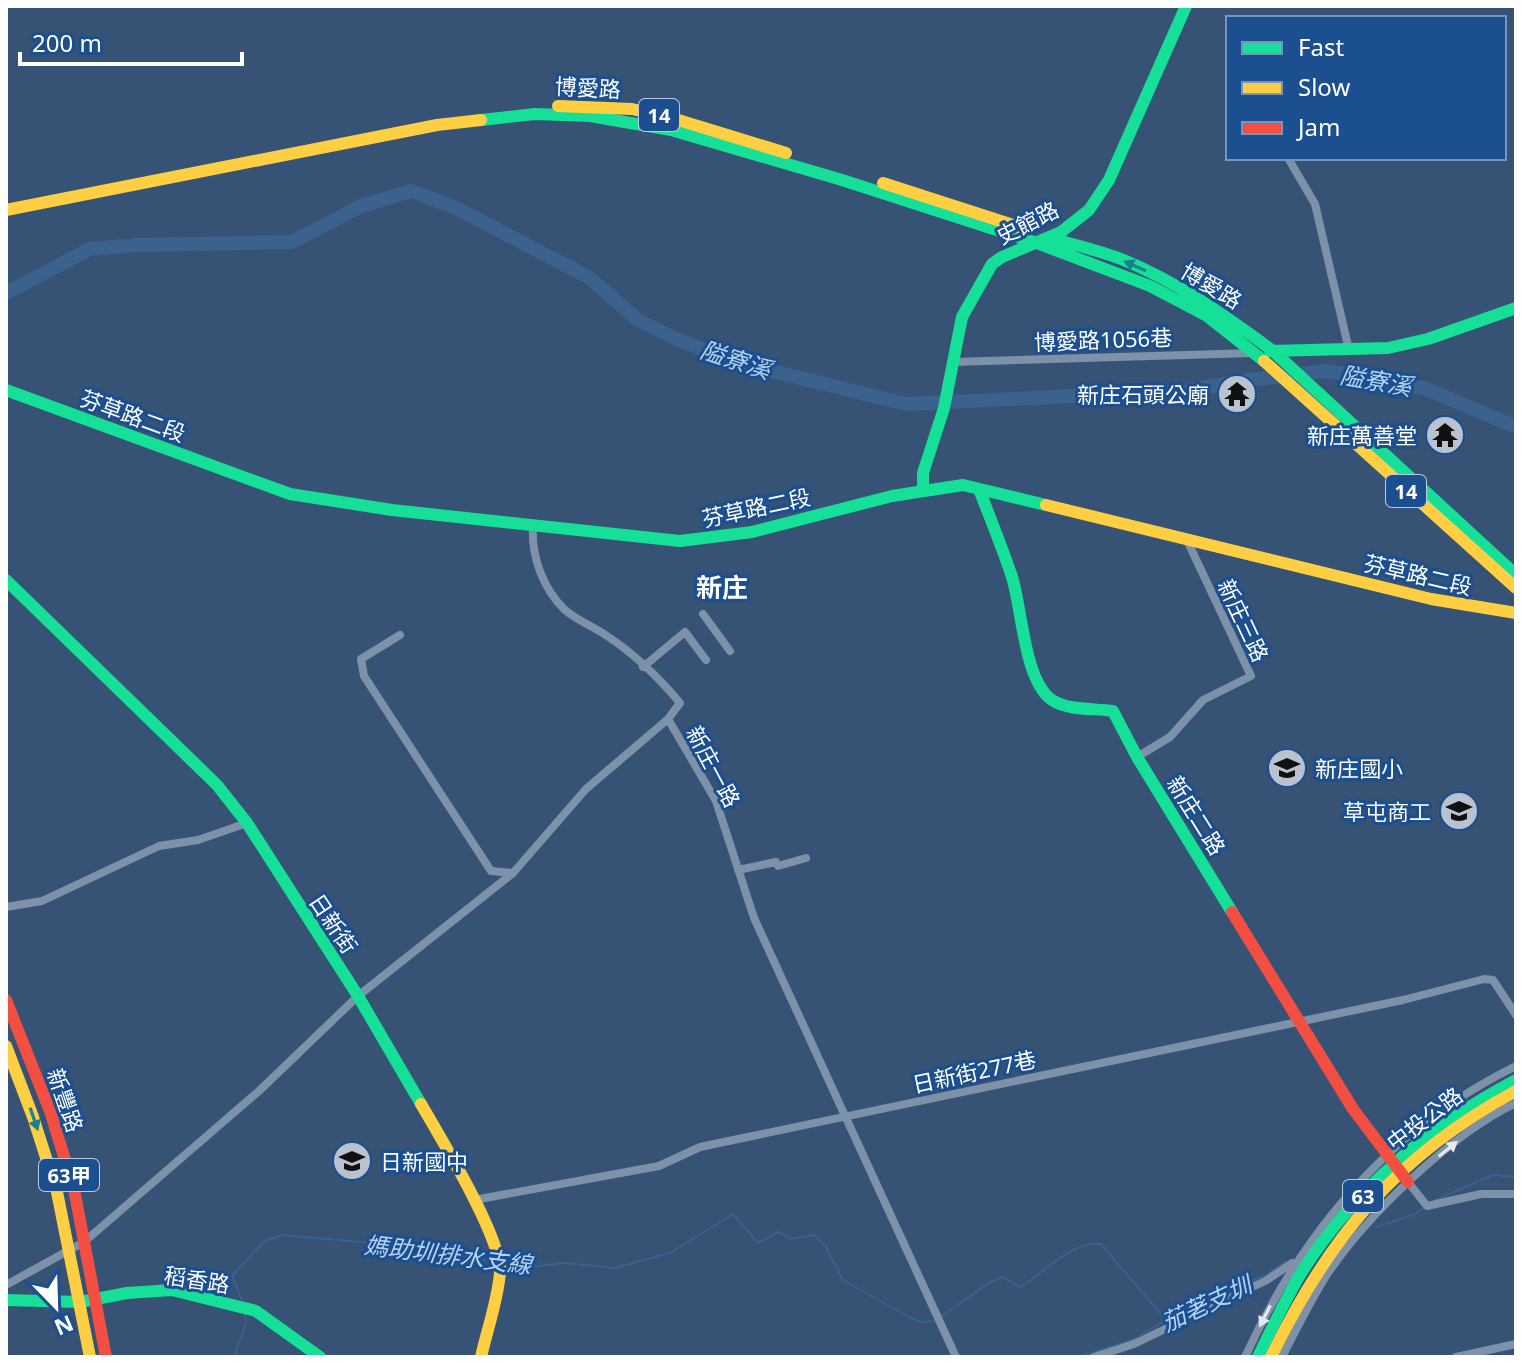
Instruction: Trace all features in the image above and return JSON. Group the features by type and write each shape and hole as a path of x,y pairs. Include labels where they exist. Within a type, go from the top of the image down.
{"main road":[{"name":"史館路","path":"923,488 923,473 944,408 962,317 992,264 1034,242 1050,238 1089,210 1109,180 1186,6"},
{"name":"博愛路","path":"6,200 439,115 531,105 631,115 706,128 1129,263 1176,286 1229,318 1273,351"},
{"name":"博愛路","path":"6,210 437,125 591,111"},
{"name":"博愛路","path":"631,115 1101,266 1172,296 1207,316 1255,353"},
{"path":"1255,353 1388,348 1428,339 1516,308"},
{"name":"14","path":"1273,351 1516,588"},
{"name":"14","path":"1255,353 1516,575"},
{"name":"芬草路二段","path":"6,390 290,494 351,505 680,541 711,540 923,488 963,485 1431,599 1516,613"},
{"name":"新庄二路","path":"979,489 1012,578 1033,666 1043,692 1063,706 1092,706 1113,711 1137,757 1353,1109 1408,1182"},
{"name":"日新街","path":"6,580 217,785 247,823 358,996 452,1157 498,1251 501,1263 481,1357"},
{"name":"新豐路","path":"6,1000 50,1111 74,1189 106,1357"},
{"name":"新豐路","path":"6,1046 43,1147 70,1249 90,1357"},
{"name":"中投公路","path":"1258,1357 1310,1261 1348,1212 1385,1173 1443,1125 1516,1080"},
{"name":"中投公路","path":"1271,1357 1321,1265 1356,1218 1391,1180 1451,1132 1516,1091"},
{"name":"稻香路","path":"6,1300 80,1302 127,1293 172,1290 263,1315 320,1357"}],"street":[{"path":"1289,160 1315,204 1349,350"},
{"name":"博愛路1056巷","path":"952,365 1255,353"},
{"name":"新庄一路","path":"533,526 535,562 563,609 608,636 661,681 680,703 668,719 716,801 754,918 956,1357"},
{"name":"新庄三路","path":"1137,757 1170,737 1203,700 1251,676 1185,538"},
{"path":"703,614 730,651"},
{"path":"643,667 685,632 706,660"},
{"path":"400,635 361,659 364,676 491,871 513,873"},
{"path":"6,1285 84,1242 259,1091 358,996 513,873 586,789 668,719"},
{"path":"6,907 42,901 159,846 198,840 247,823"},
{"path":"738,870 776,862 778,866 806,858"},
{"name":"日新街277巷","path":"474,1200 659,1166 700,1147 1403,1000 1484,979 1493,980 1516,1015"},
{"path":"1245,1357 1296,1261 1339,1205 1386,1156 1435,1115 1516,1066"},
{"path":"1282,1357 1327,1275 1371,1221 1408,1182 1458,1140 1516,1103"},
{"path":"1408,1182 1427,1206 1481,1194 1516,1194"},
{"path":"1094,1357 1134,1344 1267,1280 1311,1251 1362,1232"},
{"path":"1456,1357 1516,1344"}],"waterway":[{"name":"隘寮溪","path":"6,293 90,249 292,242 361,206 411,191 454,207 590,278 638,320 676,339 740,363 906,404 1183,391 1326,371 1424,388 1516,427"},
{"path":"1436,1200 1493,1175 1516,1177"},
{"path":"1377,1227 1424,1208"},
{"name":"媽助圳排水支線","path":"504,1264 537,1266 565,1263 615,1268 670,1253 733,1214 758,1243 778,1232 792,1239 814,1235 825,1245 843,1280 911,1318 921,1322 936,1321"},
{"name":"媽助圳排水支線","path":"243,1302 232,1276 263,1242 282,1235 394,1245 494,1262"},
{"name":"媽助圳排水支線","path":"941,1317 1002,1277 1021,1287 1069,1252 1090,1244 1101,1244 1166,1320"},
{"name":"茄荖支圳","path":"1079,1357 1134,1339 1194,1303 1266,1275 1286,1261"},
{"name":"媽助圳排水支線","path":"234,1357 246,1323 245,1312"}],"traffic: fast":[{"path":"923,488 923,473 944,408 962,317 992,264 1061,232 1089,210 1109,180 1186,6"},
{"path":"481,120 535,114 590,116 671,130 842,180 1034,242 1150,286 1207,316 1264,361"},
{"path":"1050,238 1121,259 1161,278 1200,300 1273,351 1516,575"},
{"path":"1270,351 1388,348 1428,339 1516,308"},
{"path":"6,390 290,494 392,510 680,541 752,532 892,496 963,485 1046,505"},
{"path":"979,489 1012,577 1025,643 1035,677 1043,691 1052,700 1066,706 1113,711 1137,757 1232,912"},
{"path":"6,580 217,785 247,823 358,996 421,1104"},
{"path":"1258,1357 1303,1270 1324,1240 1371,1186 1425,1138 1516,1080"},
{"path":"6,1300 80,1302 127,1293 172,1290 256,1311 320,1357"}],"traffic: slow":[{"path":"558,106 632,109 786,153"},
{"path":"6,210 437,125 481,120"},
{"path":"883,183 1019,227"},
{"path":"1264,361 1516,588"},
{"path":"1046,505 1431,599 1516,613"},
{"path":"6,1046 57,1192 90,1357"},
{"path":"1271,1357 1317,1274 1371,1203 1401,1172 1436,1143 1516,1091"},
{"path":"421,1104 481,1213 498,1256 499,1283 481,1357"}],"traffic: jam":[{"path":"1232,912 1353,1109 1408,1182"},
{"path":"6,1000 50,1111 74,1189 106,1357"}],"place":[{"name":"新庄石頭公廟","path":"1237,394"},
{"name":"新庄萬善堂","path":"1445,435"},
{"name":"新庄國小","path":"1287,768"},
{"name":"草屯商工","path":"1459,811"},
{"name":"日新國中","path":"352,1161"}],"district":[{"name":"新庄","path":"722,587"}]}
